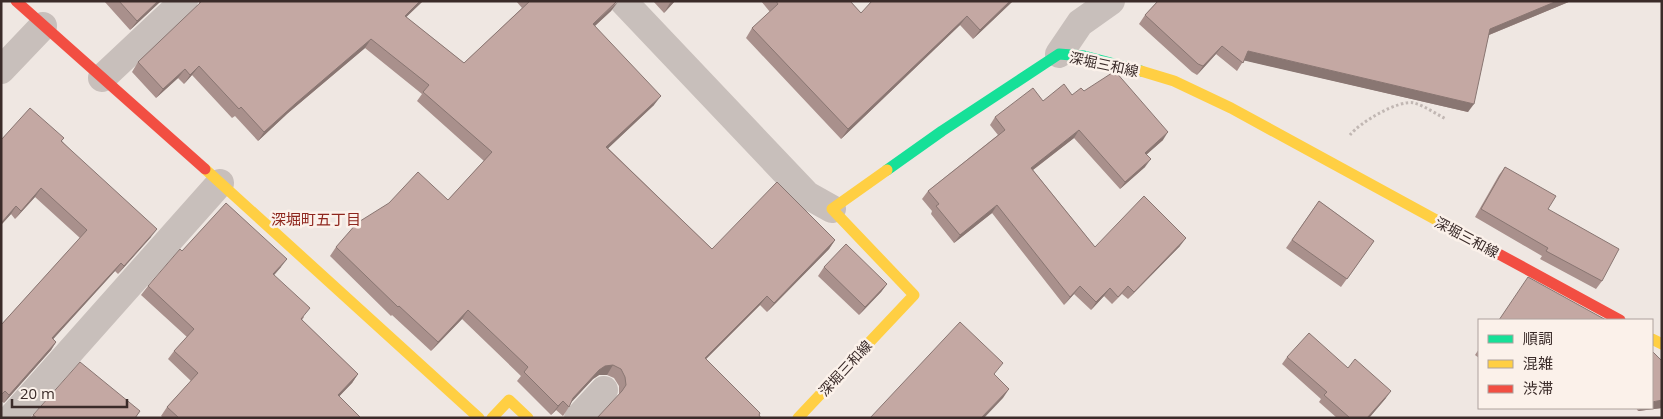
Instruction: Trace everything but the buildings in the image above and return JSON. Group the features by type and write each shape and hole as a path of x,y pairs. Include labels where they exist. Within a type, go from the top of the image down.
{"main road":[{"path":"16,1 479,418"},
{"name":"深堀三和線","path":"798,418 914,295 832,209 942,131 1059,54 1084,56 1115,63 1174,82 1231,108 1618,319"},
{"path":"492,418 509,400 528,418"}],"street":[{"path":"102,78 184,1"},
{"path":"624,1 807,195 832,209"},
{"path":"1059,54 1080,24 1111,1"},
{"path":"1,70 43,26"},
{"path":"10,418 220,183"},
{"path":"578,418 604,390"}],"path":[{"path":"1413,103 1414,95"},
{"path":"1331,163 1353,132 1371,118 1391,107 1413,103 1446,118"}],"traffic: fast":[{"path":"887,170 942,131 1059,54 1084,56 1141,71"}],"traffic: slow":[{"path":"1141,71 1174,81 1231,108 1473,240"},
{"path":"205,169 479,418"},
{"path":"798,418 914,295 832,209 887,170"},
{"path":"1653,340 1662,344"},
{"path":"492,418 509,400 528,418"}],"traffic: jam":[{"path":"16,1 205,169"},
{"path":"1473,240 1618,319"}],"district":[{"name":"深堀町五丁目","path":"316,219"}]}
